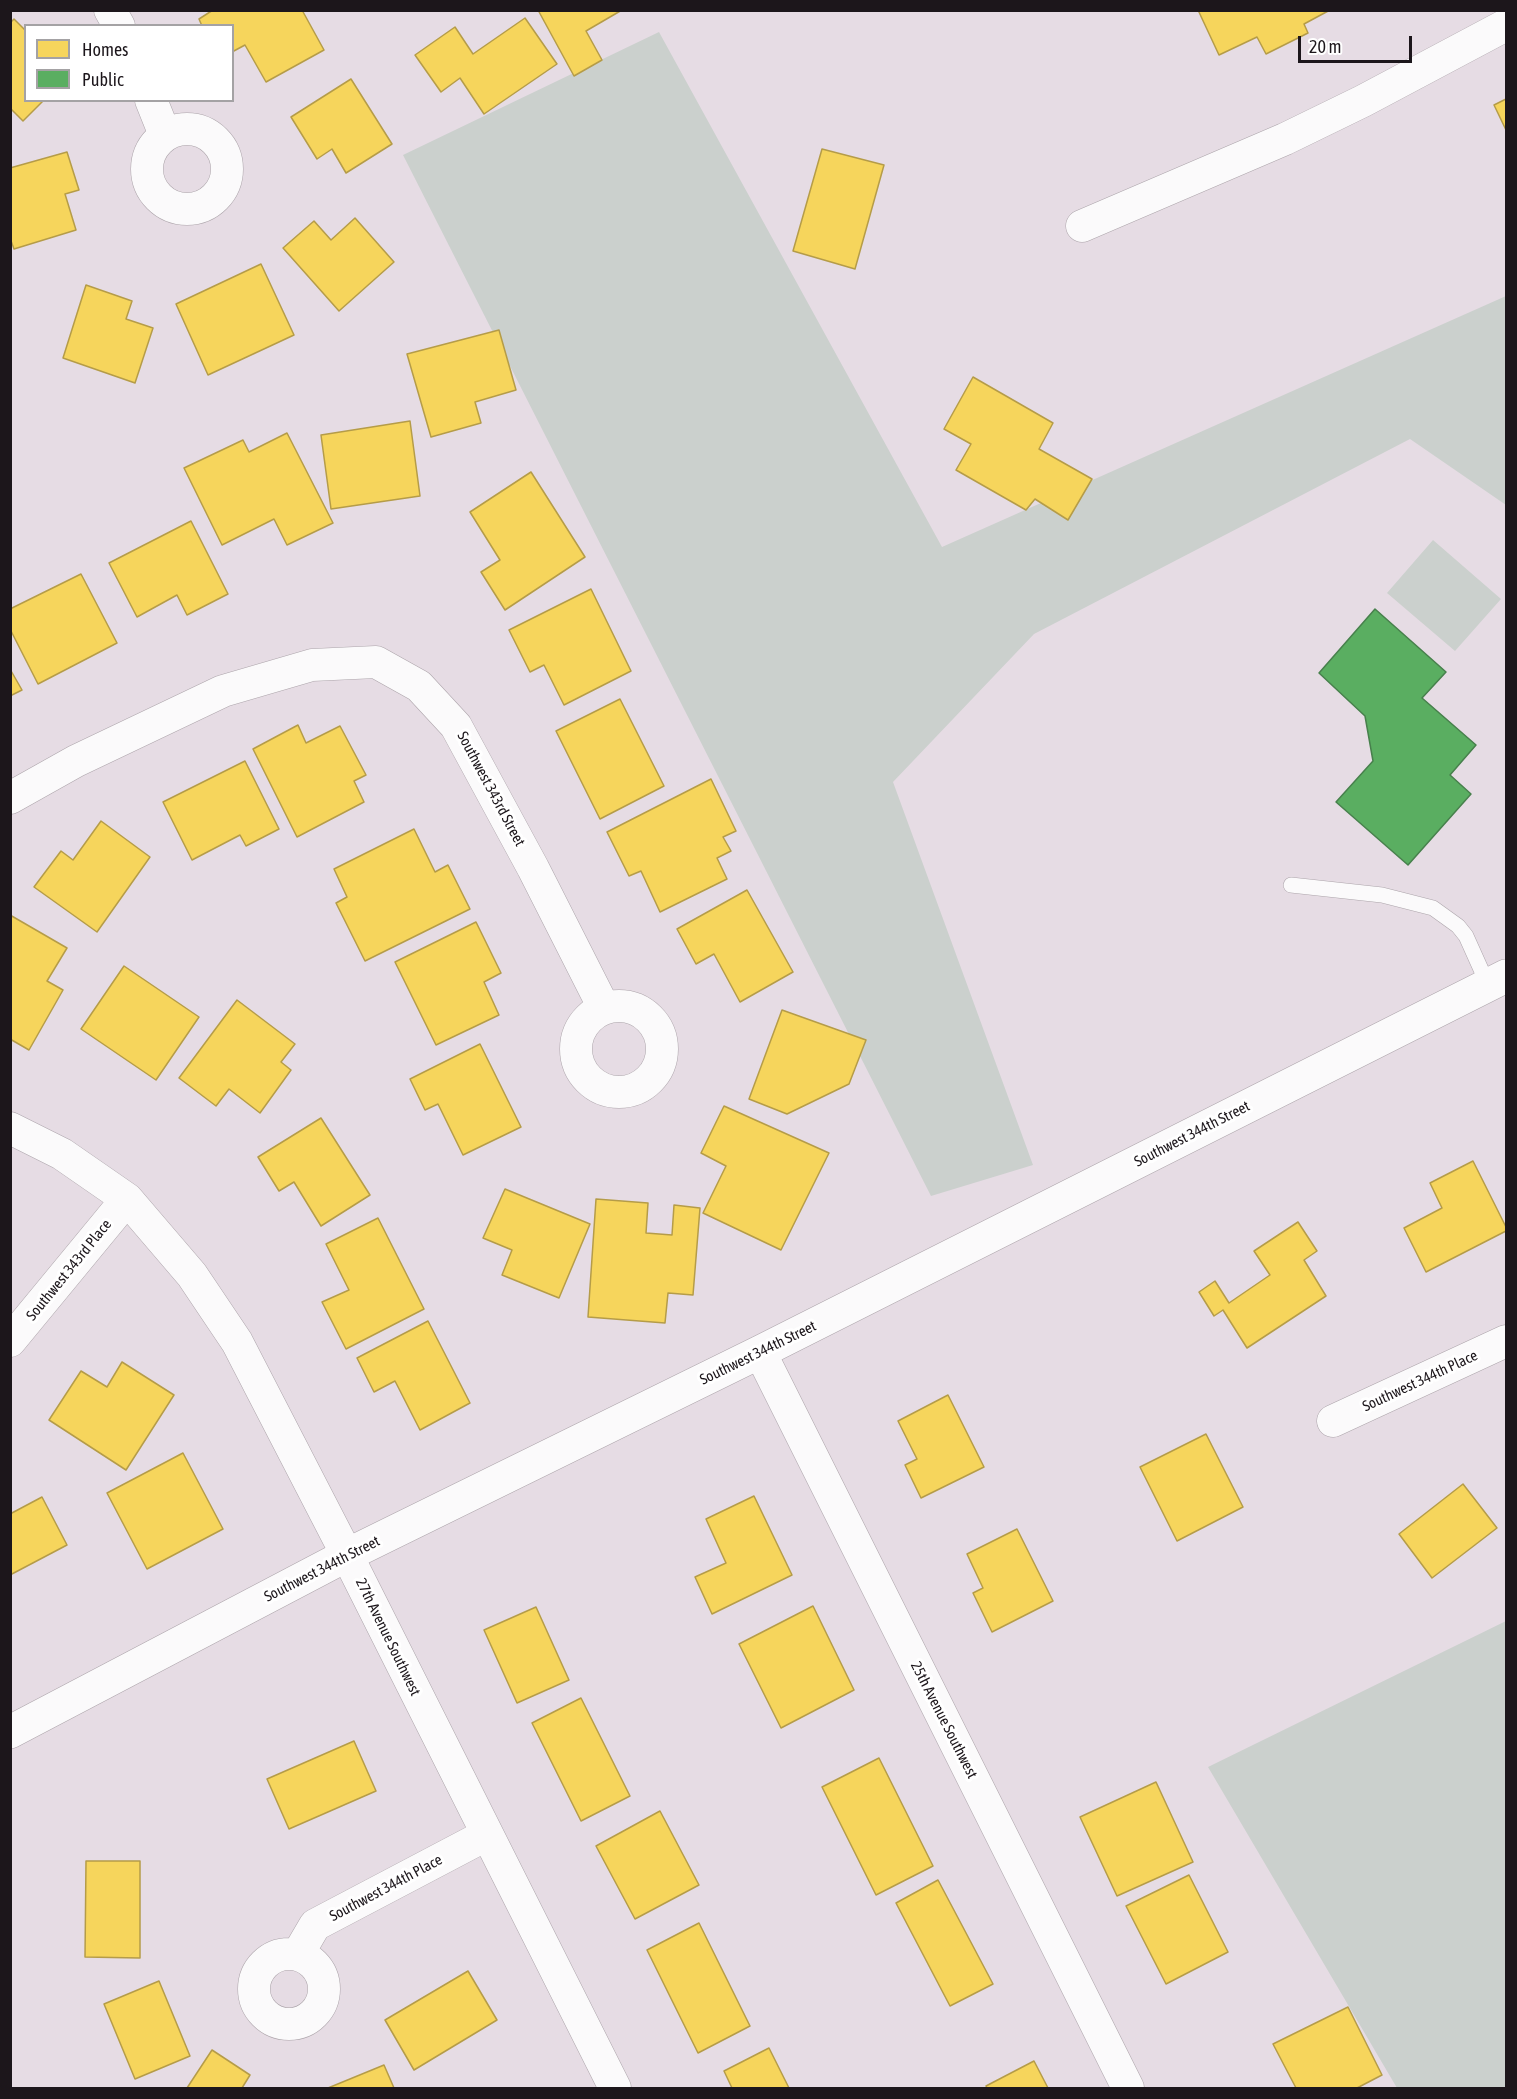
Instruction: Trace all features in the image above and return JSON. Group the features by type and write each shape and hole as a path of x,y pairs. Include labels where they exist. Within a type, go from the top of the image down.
{"street":[{"path":"110,10 118,24"},
{"path":"1082,226 1190,182 1285,139 1363,101 1506,25"},
{"path":"152,102 165,135"},
{"name":"Southwest 343rd Street","path":"10,798 76,761 223,691 312,665 376,662 419,686 456,726 533,868 604,1008"},
{"name":"Southwest 344th Street","path":"10,1732 347,1555 760,1352 1497,980"},
{"name":"27th Avenue Southwest","path":"10,1128 62,1154 127,1199 192,1275 237,1342 347,1555 615,2088"},
{"name":"Southwest 343rd Place","path":"10,1341 127,1199"},
{"name":"Southwest 344th Place","path":"1332,1421 1506,1341"},
{"name":"25th Avenue Southwest","path":"760,1352 1128,2088"},
{"name":"Southwest 344th Place","path":"298,1954 315,1925 486,1835"}],"lane":[{"path":"1291,885 1382,894 1433,908 1458,926 1497,980"}],"shaded area":[{"path":"659,32 942,547 1506,296 1506,505 1410,439 1034,634 893,782 1033,1165 931,1196 403,155"},
{"path":"1433,540 1501,599 1455,651 1387,593"},
{"path":"1506,1621 1506,2088 1397,2088 1208,1767"}],"building: Homes":[{"path":"213,10 302,10 324,50 266,82 245,45 234,51 234,24 201,24 199,19"},
{"path":"538,10 622,10 586,31 602,60 574,76"},
{"path":"1198,10 1330,10 1304,24 1308,33 1266,54 1257,37 1219,55"},
{"path":"525,18 557,64 484,114 460,78 441,92 415,55 455,27 473,54"},
{"path":"14,19 24,29 24,102 42,102 23,121 10,108 10,23"},
{"path":"351,79 392,144 346,173 332,149 317,159 291,117"},
{"path":"1506,99 1506,130 1494,105"},
{"path":"822,149 884,165 855,269 793,251"},
{"path":"67,152 79,190 65,194 76,230 14,249 10,238 10,168"},
{"path":"355,218 394,262 339,311 283,248 314,221 331,240"},
{"path":"261,264 294,335 208,375 176,304"},
{"path":"86,285 132,301 126,319 153,328 135,383 63,358"},
{"path":"499,330 516,390 475,402 481,423 431,437 407,354"},
{"path":"973,377 1053,423 1039,449 1092,479 1068,520 1035,499 1026,510 956,470 971,444 944,429"},
{"path":"410,421 420,496 331,509 321,435"},
{"path":"287,433 333,523 287,545 274,519 222,545 184,468 243,440 249,452"},
{"path":"531,472 585,557 505,610 481,572 500,560 470,512"},
{"path":"191,521 228,594 187,615 177,595 137,617 109,563"},
{"path":"81,574 117,643 38,684 10,629 10,609"},
{"path":"591,589 631,671 564,705 544,665 530,672 509,630"},
{"path":"10,669 22,690 10,696"},
{"path":"620,699 664,786 600,819 556,731"},
{"path":"298,725 306,743 340,726 366,775 354,781 364,802 297,837 253,749"},
{"path":"245,761 279,829 246,846 240,835 192,860 163,802"},
{"path":"711,779 736,831 723,837 731,851 717,858 727,879 660,912 641,871 629,876 607,832"},
{"path":"101,821 150,857 97,932 34,887 61,851 73,860"},
{"path":"414,829 435,872 448,865 470,909 365,961 336,903 347,897 334,869"},
{"path":"747,890 793,972 740,1002 714,954 696,964 677,929"},
{"path":"10,915 67,948 47,981 63,990 29,1050 10,1039"},
{"path":"476,922 501,973 484,982 499,1015 436,1045 395,962"},
{"path":"124,966 199,1017 156,1080 81,1029"},
{"path":"237,1000 295,1044 281,1062 291,1070 260,1113 229,1089 216,1106 179,1078"},
{"path":"782,1010 866,1040 849,1084 787,1114 749,1099"},
{"path":"480,1044 521,1127 463,1155 438,1104 425,1110 410,1079"},
{"path":"724,1106 829,1153 781,1250 703,1213 726,1166 701,1153"},
{"path":"321,1118 370,1195 321,1226 294,1182 279,1191 258,1157"},
{"path":"1473,1161 1506,1231 1426,1272 1404,1228 1442,1208 1430,1183"},
{"path":"505,1189 590,1224 559,1298 502,1275 512,1250 483,1238"},
{"path":"596,1199 648,1203 646,1233 672,1235 674,1205 700,1208 693,1295 668,1293 665,1323 588,1317"},
{"path":"378,1218 424,1309 346,1349 322,1302 349,1290 326,1244"},
{"path":"1298,1222 1317,1251 1304,1260 1326,1296 1247,1348 1223,1310 1214,1316 1199,1292 1215,1281 1229,1303 1270,1275 1254,1251"},
{"path":"428,1321 470,1403 420,1430 395,1381 374,1392 357,1358"},
{"path":"122,1362 174,1395 126,1470 49,1420 81,1371 107,1387"},
{"path":"948,1395 984,1467 921,1498 905,1465 917,1459 898,1421"},
{"path":"1206,1434 1243,1507 1177,1541 1140,1467"},
{"path":"183,1453 223,1529 147,1569 107,1493"},
{"path":"1463,1484 1497,1528 1432,1578 1399,1534"},
{"path":"754,1496 792,1575 712,1614 695,1577 726,1563 706,1519"},
{"path":"42,1497 67,1545 10,1575 10,1514"},
{"path":"1017,1529 1053,1601 992,1632 973,1593 983,1588 967,1554"},
{"path":"813,1606 854,1690 781,1728 739,1644"},
{"path":"536,1607 569,1680 517,1703 484,1630"},
{"path":"581,1698 630,1796 581,1821 532,1723"},
{"path":"354,1741 376,1791 289,1829 267,1779"},
{"path":"879,1758 933,1866 876,1895 822,1787"},
{"path":"1156,1782 1193,1862 1117,1896 1080,1817"},
{"path":"660,1811 699,1885 635,1919 596,1846"},
{"path":"86,1861 140,1861 140,1958 85,1957"},
{"path":"1189,1875 1228,1952 1166,1984 1126,1906"},
{"path":"938,1880 993,1984 950,2006 896,1903"},
{"path":"699,1923 750,2026 698,2053 647,1950"},
{"path":"468,1971 497,2020 414,2070 385,2020"},
{"path":"159,1981 190,2056 135,2079 104,2004"},
{"path":"1348,2007 1382,2075 1357,2088 1296,2088 1273,2044"},
{"path":"769,2048 789,2088 732,2088 724,2071"},
{"path":"212,2050 250,2075 242,2088 187,2088"},
{"path":"1034,2061 1048,2088 987,2088 986,2086"},
{"path":"384,2065 394,2088 328,2088"}],"building: Public":[{"path":"1375,609 1446,672 1422,698 1476,745 1450,775 1471,794 1408,865 1336,802 1373,761 1365,716 1319,673"}]}
